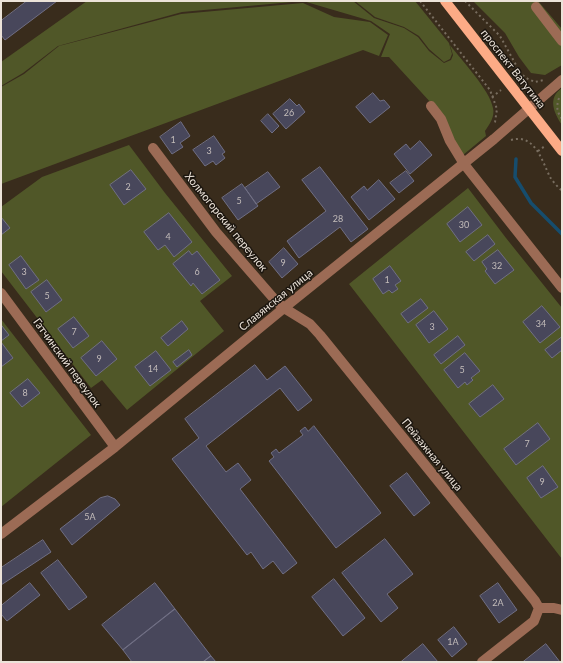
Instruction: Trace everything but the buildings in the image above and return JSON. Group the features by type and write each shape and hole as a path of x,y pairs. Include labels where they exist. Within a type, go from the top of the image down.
{"main road":[{"name":"проспект Ватутина","path":"447,3 562,151"}],"street":[{"path":"536,7 562,41"},
{"name":"Славянская улица","path":"1,534 114,447 464,164 562,80"},
{"path":"431,106 441,119 450,141 464,164 562,288"},
{"name":"Холмогорский переулок","path":"153,148 216,232 275,300 284,308"},
{"name":"Гатчинский переулок","path":"1,293 114,447"},
{"name":"Пейзажная улица","path":"284,308 310,324 320,335 535,601 539,608"},
{"path":"482,662 534,621 539,608 554,608 562,610"}],"path":[{"path":"420,1 490,90 497,109 495,122 492,127"},
{"path":"465,1 500,36 521,74 535,82 548,78"},
{"path":"561,93 556,106 562,119"},
{"path":"506,142 513,139 519,139 527,141 535,147 551,178 562,191"}],"green space":[{"path":"87,1 303,1 182,12 58,46 23,73 1,86 1,62"},
{"path":"303,1 353,1 374,18 404,28 418,37 429,51 444,63 451,60 453,55 450,45 481,84 491,101 493,117 485,131 486,136 463,155 453,139 443,116 389,57 381,57 390,34 371,21"},
{"path":"355,1 415,1 449,43 452,54 450,59 444,62 429,49 419,36 404,27 375,17"},
{"path":"473,1 538,1 562,29 562,65 545,75 531,73 519,57 505,33"},
{"path":"303,3 334,17 370,22 388,35 379,56 363,50 1,184 1,87 24,74 59,46 181,14"},
{"path":"562,88 562,125 553,106 553,101 557,92"},
{"path":"129,145 165,193 232,276 200,301 224,331 127,410 102,380 91,388 1,271 1,207 42,177"},
{"path":"468,188 562,308 562,559 349,284"},
{"path":"1,319 91,435 1,507"}],"waterway":[{"path":"516,159 515,177 531,203 562,234"}]}
